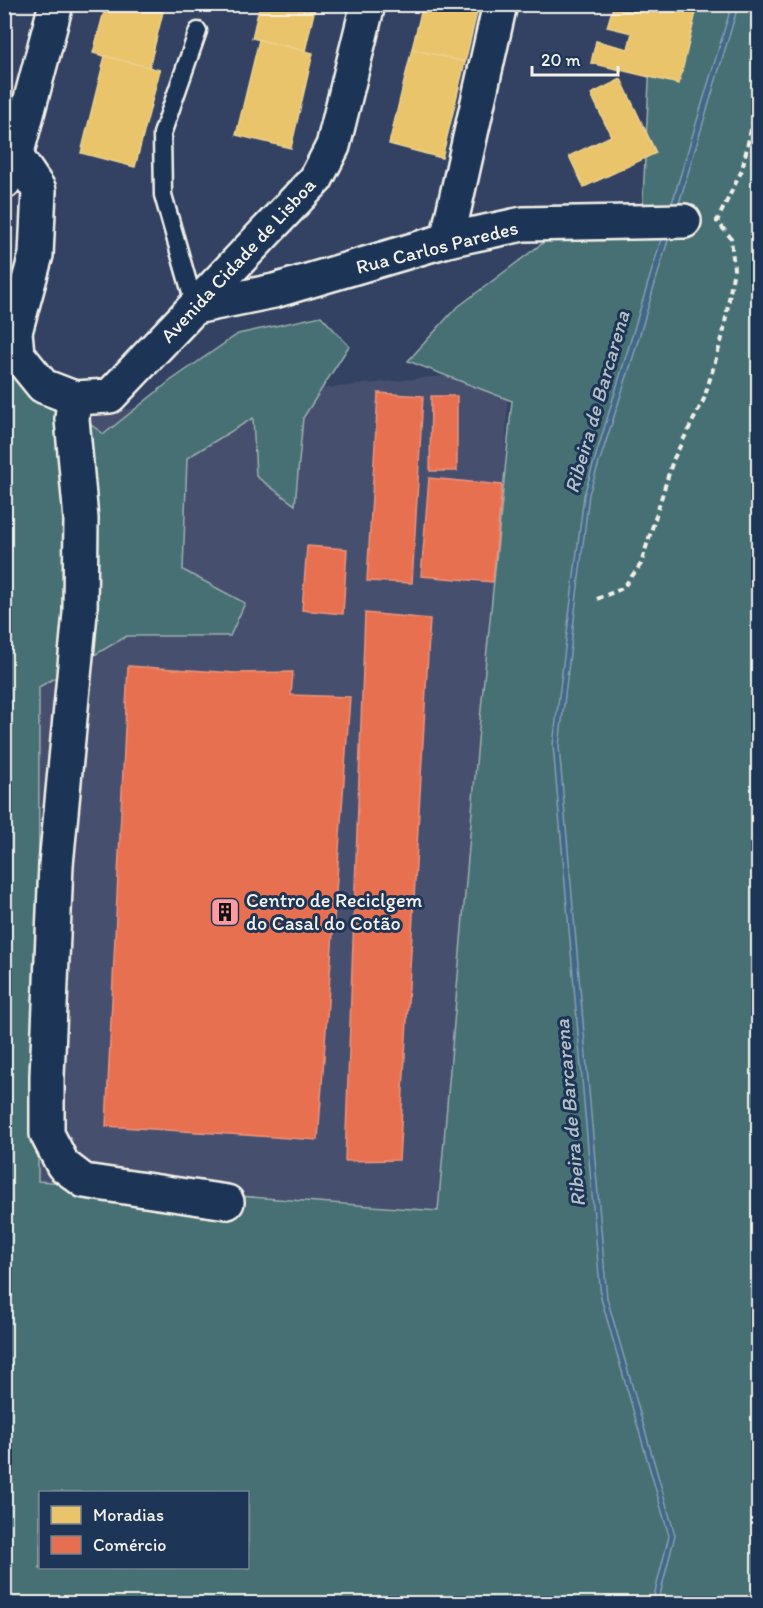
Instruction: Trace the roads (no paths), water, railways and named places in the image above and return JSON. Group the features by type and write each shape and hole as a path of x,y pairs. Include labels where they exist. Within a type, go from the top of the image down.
{"street":[{"path":"56,4 10,169 39,190 36,255 15,332 17,354 43,386 73,409 81,519 80,613 56,865 46,1076 47,1134 63,1164 84,1181 227,1202"},
{"name":"Avenida Cidade de Lisboa","path":"73,409 110,396 316,179 333,146 368,4"},
{"path":"447,240 500,4"},
{"name":"Rua Carlos Paredes","path":"195,308 274,291 447,240 523,224 684,221"}],"lane":[{"path":"195,308 163,195 162,134 198,31"}],"place":[{"name":"Centro de Reciclgem do Casal do Cotão","path":"225,912"}],"water label":[{"name":"Ribeira de Barcarena","path":"597,402"},
{"name":"Ribeira de Barcarena","path":"570,1113"}]}
